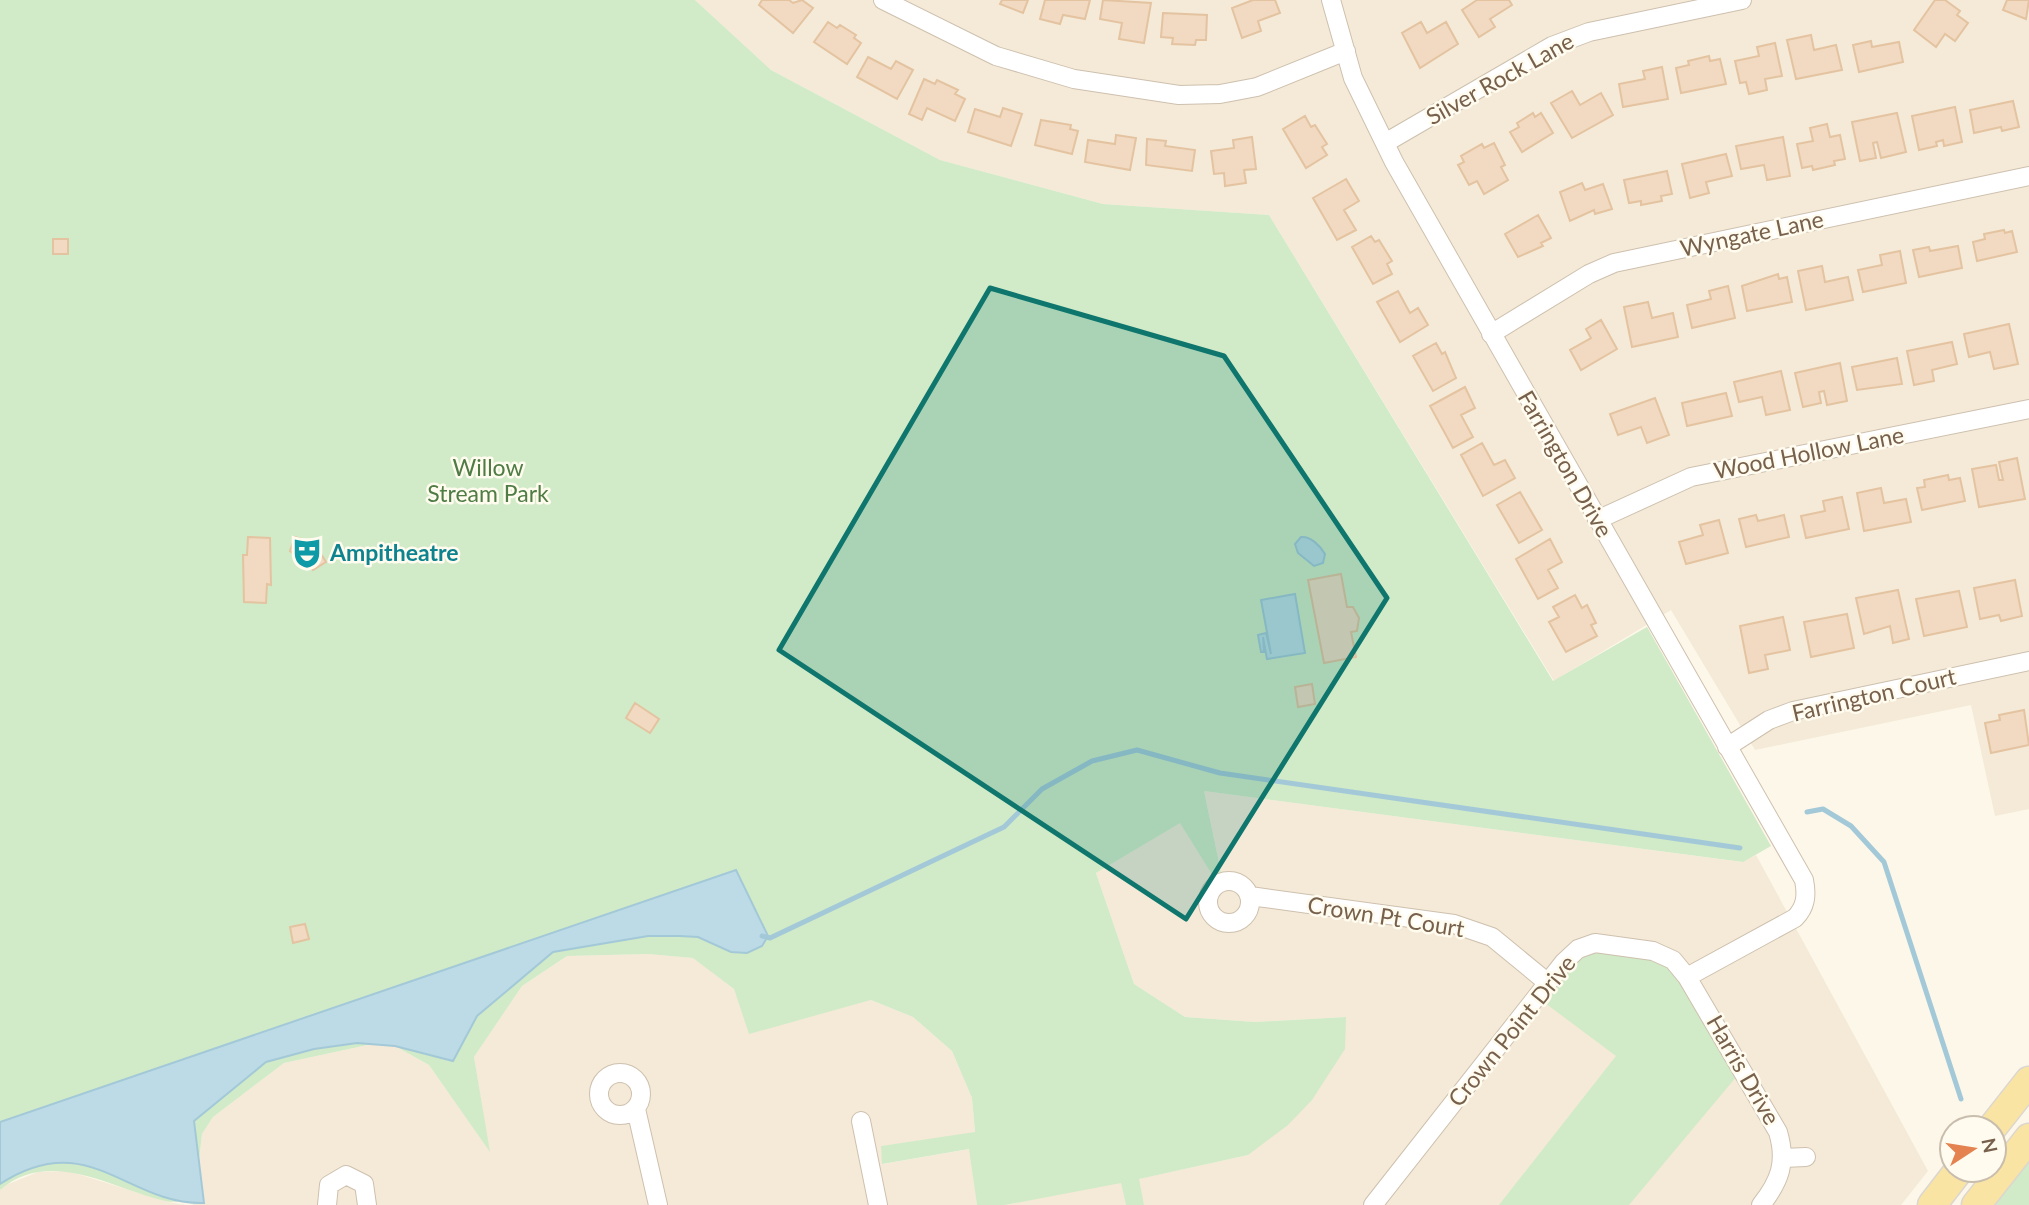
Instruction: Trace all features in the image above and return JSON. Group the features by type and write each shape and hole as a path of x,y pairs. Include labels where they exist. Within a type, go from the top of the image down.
{"main road":[{"path":"2003,1114 2029,1081"},
{"path":"1976,1205 2029,1138"},
{"path":"1932,1205 1948,1184"}],"street":[{"path":"883,0 996,56 1074,79 1180,95 1220,94 1257,87 1346,51"},
{"name":"Farrington Drive","path":"1331,0 1353,78 1385,143 1491,334 1804,880 1805,904 1795,918 1687,977"},
{"name":"Silver Rock Lane","path":"1385,143 1552,46 1589,32 1742,0"},
{"name":"Wyngate Lane","path":"1491,334 1590,274 1614,263 2029,176"},
{"name":"Wood Hollow Lane","path":"1597,520 1667,485 1691,477 2029,409"},
{"name":"Farrington Court","path":"1727,747 1769,720 1793,711 2029,661"},
{"name":"Crown Pt Court","path":"1250,896 1454,924 1492,937 1548,983"},
{"name":"Crown Point Drive","path":"1373,1205 1548,983 1578,949 1595,943 1653,951 1673,960 1687,977"},
{"name":"Harris Drive","path":"1687,977 1778,1132 1783,1158"},
{"path":"636,1109 658,1205"},
{"path":"861,1121 878,1205"},
{"path":"1761,1205 1783,1169 1783,1158 1806,1157"},
{"path":"327,1205 329,1185 346,1175 364,1184 367,1205"}],"highlighted area":[{"path":"990,288 1224,356 1387,598 1186,919 779,650"}],"shaded area":[{"path":"695,0 2029,0 2029,809 1995,816 1971,705 1755,750 1671,610 1554,681 1269,215 1103,204 940,160 771,70"},
{"path":"1204,791 1742,862 1756,855 1928,1171 1901,1205 1144,1205 1138,1179 1248,1155 1345,1017 1255,1022 1185,1017 1134,984 1096,873 1180,822 1213,875 1221,872"},
{"path":"648,954 693,958 706,967 734,989 750,1033 871,1000 913,1017 952,1051 972,1098 975,1133 881,1146 883,1164 970,1149 977,1205 192,1205 203,1197 199,1160 202,1134 213,1117 284,1063 386,1041 429,1065 489,1150 474,1057 522,986 567,956"},
{"path":"68,1171 168,1202 186,1205 0,1205 0,1190 6,1185 38,1172"},
{"path":"1121,1182 1126,1205 1005,1205"}],"green space":[{"name":"Willow Stream Park","path":"0,0 695,0 771,70 940,160 1103,204 1269,215 1553,681 1647,627 1771,846 1743,862 1204,791 1221,872 1213,876 1180,823 1096,873 1134,984 1185,1017 1255,1022 1346,1017 1345,1049 1312,1100 1288,1125 1248,1155 1139,1179 1144,1205 1126,1205 1121,1183 1005,1205 977,1205 969,1149 882,1164 881,1146 975,1132 972,1098 952,1051 913,1017 871,1000 749,1034 734,989 693,958 648,954 567,956 522,986 474,1057 490,1152 429,1065 386,1041 284,1063 213,1117 202,1134 199,1160 203,1197 169,1202 82,1175 60,1171 40,1172 19,1178 0,1190"},
{"path":"1593,951 1656,959 1678,974 1737,1076 1629,1205 1499,1205 1616,1056 1545,1003 1577,962"},
{"path":"2029,1152 2029,1205 1994,1205"}],"water":[{"path":"1301,537 1312,540 1321,548 1325,554 1323,563 1314,566 1298,553 1295,544"},
{"path":"1295,594 1305,653 1267,659 1263,637 1264,652 1261,652 1258,635 1266,633 1271,654 1261,600"},
{"path":"736,870 768,936 762,946 747,953 731,952 698,937 680,936 648,936 553,952 477,1016 453,1061 395,1046 357,1043 314,1049 266,1062 194,1121 204,1203 176,1200 152,1193 106,1172 83,1165 58,1163 31,1168 0,1184 0,1122"}],"building":[{"path":"762,0 789,0 793,3 802,0 813,8 793,33 759,5"},
{"path":"1002,0 1028,0 1023,13 1000,4"},
{"path":"1045,0 1090,0 1085,19 1063,15 1060,24 1040,19"},
{"path":"1103,0 1151,3 1144,43 1119,39 1122,23 1100,19"},
{"path":"1253,0 1275,0 1280,13 1258,21 1261,31 1242,38 1232,8"},
{"path":"1477,0 1509,0 1512,5 1490,19 1495,27 1479,37 1462,10"},
{"path":"1935,0 1945,0 1960,11 1957,15 1968,23 1955,41 1945,34 1936,47 1914,30"},
{"path":"2007,0 2029,0 2026,19 2003,10"},
{"path":"1163,13 1207,15 1206,40 1196,40 1195,45 1172,44 1173,38 1161,37"},
{"path":"828,22 837,28 840,25 856,35 854,38 861,43 847,64 814,42"},
{"path":"1421,22 1427,33 1446,22 1458,44 1420,68 1402,33"},
{"path":"1811,35 1814,50 1836,45 1842,70 1796,79 1787,40"},
{"path":"1871,41 1872,47 1899,42 1903,62 1859,72 1853,45"},
{"path":"1775,43 1782,76 1765,79 1767,90 1749,94 1746,82 1740,83 1735,61 1759,56 1757,47"},
{"path":"1709,56 1710,61 1720,59 1726,84 1681,93 1676,68 1689,65 1688,61"},
{"path":"868,57 891,69 896,61 913,70 897,99 857,77"},
{"path":"1662,67 1668,99 1623,107 1619,84 1645,79 1643,71"},
{"path":"924,79 935,84 937,80 958,90 955,94 965,99 955,121 927,108 922,120 909,114"},
{"path":"1572,91 1580,105 1601,93 1613,115 1572,138 1551,103"},
{"path":"2013,101 2019,127 2002,131 2001,127 1974,133 1970,110"},
{"path":"1955,107 1962,142 1944,146 1943,140 1936,142 1937,146 1919,150 1912,116"},
{"path":"1003,108 1022,114 1011,146 968,132 975,109 1000,117"},
{"path":"1533,113 1535,117 1541,113 1553,133 1522,152 1510,132 1519,127 1517,123"},
{"path":"1897,113 1906,152 1881,158 1877,142 1873,143 1876,158 1860,161 1852,122"},
{"path":"1305,116 1311,127 1315,125 1327,144 1322,147 1327,155 1306,168 1283,129"},
{"path":"1041,120 1071,125 1070,129 1078,131 1072,154 1035,145"},
{"path":"1827,124 1830,137 1840,135 1845,159 1834,161 1835,165 1813,170 1812,166 1802,168 1797,144 1813,141 1810,128"},
{"path":"1116,135 1136,138 1130,170 1085,162 1088,140 1115,144"},
{"path":"1252,137 1256,169 1244,170 1246,183 1225,186 1224,173 1214,174 1211,151 1234,148 1233,140"},
{"path":"1783,137 1790,176 1767,180 1764,165 1741,169 1736,146"},
{"path":"1147,139 1166,141 1165,146 1195,150 1192,171 1146,165"},
{"path":"1494,143 1505,165 1501,167 1508,180 1484,194 1477,181 1469,185 1458,165 1464,162 1461,156 1482,144 1484,148"},
{"path":"1726,154 1732,176 1706,182 1709,193 1690,198 1682,164"},
{"path":"1667,171 1672,194 1661,196 1662,201 1641,205 1641,201 1629,203 1624,180"},
{"path":"1346,179 1359,201 1344,210 1356,230 1337,240 1313,198"},
{"path":"1582,183 1585,190 1603,184 1612,209 1595,214 1594,210 1570,221 1560,192"},
{"path":"1538,215 1551,238 1541,243 1543,246 1518,257 1505,234"},
{"path":"2004,230 2005,233 2012,231 2017,252 1977,261 1973,242 1985,239 1984,234"},
{"path":"1371,236 1375,242 1379,240 1392,261 1387,264 1392,274 1373,284 1352,247"},
{"path":"53,239 68,239 68,254 53,254"},
{"path":"1958,246 1962,268 1919,277 1913,250 1929,247 1930,251"},
{"path":"1900,251 1906,283 1863,292 1858,270 1882,265 1880,255"},
{"path":"1822,266 1825,282 1848,277 1853,300 1806,310 1798,271"},
{"path":"1778,274 1779,279 1787,277 1792,302 1747,311 1742,286"},
{"path":"1728,286 1735,318 1692,328 1687,305 1711,299 1709,291"},
{"path":"1398,291 1410,313 1418,308 1428,325 1400,342 1377,302"},
{"path":"1648,302 1652,318 1673,313 1678,337 1632,347 1624,307"},
{"path":"1601,320 1617,349 1581,370 1570,350 1591,338 1586,329"},
{"path":"2009,324 2018,364 1994,369 1990,352 1969,357 1964,334"},
{"path":"1952,342 1957,364 1932,370 1934,381 1914,385 1907,351"},
{"path":"1436,343 1442,354 1445,352 1456,378 1433,391 1413,356"},
{"path":"1897,358 1902,384 1857,390 1852,367"},
{"path":"1840,363 1847,401 1827,405 1824,391 1819,392 1821,403 1803,407 1795,373"},
{"path":"1781,371 1790,410 1766,415 1762,397 1739,402 1734,382"},
{"path":"1465,387 1475,408 1461,415 1473,437 1453,448 1430,406"},
{"path":"1726,393 1732,416 1687,426 1682,403"},
{"path":"1655,398 1669,435 1647,443 1641,427 1618,435 1610,414"},
{"path":"1482,443 1494,465 1505,460 1515,478 1483,496 1461,455"},
{"path":"2017,458 2025,499 1979,507 1972,469 1996,465 1999,480 2003,480 1999,462"},
{"path":"1948,475 1949,480 1960,478 1965,501 1922,510 1917,488 1925,487 1924,480"},
{"path":"1881,488 1884,503 1906,499 1911,522 1864,531 1857,493"},
{"path":"1520,492 1542,530 1519,543 1497,505"},
{"path":"1842,497 1849,529 1806,538 1801,516 1825,511 1823,501"},
{"path":"1756,515 1758,521 1784,515 1789,537 1746,547 1739,519"},
{"path":"1719,520 1728,553 1686,564 1679,542 1703,535 1700,525"},
{"path":"248,537 270,538 271,585 267,584 266,603 244,602 243,555 247,555"},
{"name":"Ampitheatre","path":"295,537 314,543 326,562 313,570 290,551"},
{"path":"1550,539 1562,562 1548,570 1558,588 1538,599 1516,559"},
{"path":"1341,574 1347,607 1353,607 1359,618 1357,631 1351,632 1356,657 1324,663 1308,580"},
{"path":"2015,580 2022,616 2001,621 1999,615 1980,619 1974,588"},
{"path":"1898,590 1909,639 1893,643 1890,626 1864,634 1856,598"},
{"path":"1959,591 1967,627 1924,636 1916,599"},
{"path":"1575,595 1582,608 1587,605 1596,623 1591,625 1597,636 1566,652 1549,622 1559,617 1553,607"},
{"path":"1847,614 1854,648 1811,657 1804,622"},
{"path":"1783,617 1790,650 1765,655 1768,669 1749,673 1740,626"},
{"path":"1312,684 1315,704 1298,707 1295,687"},
{"path":"635,703 659,719 650,733 626,718"},
{"path":"2024,710 2029,745 1991,753 1985,723 2000,720 1999,715"},
{"path":"305,924 309,939 293,943 290,927"}],"waterway":[{"path":"762,936 770,938 1004,827 1042,789 1092,761 1137,750 1220,773 1740,848"},
{"path":"1807,812 1823,809 1851,826 1884,862 1961,1099"}],"place":[{"name":"Ampitheatre","path":"307,553"}]}
